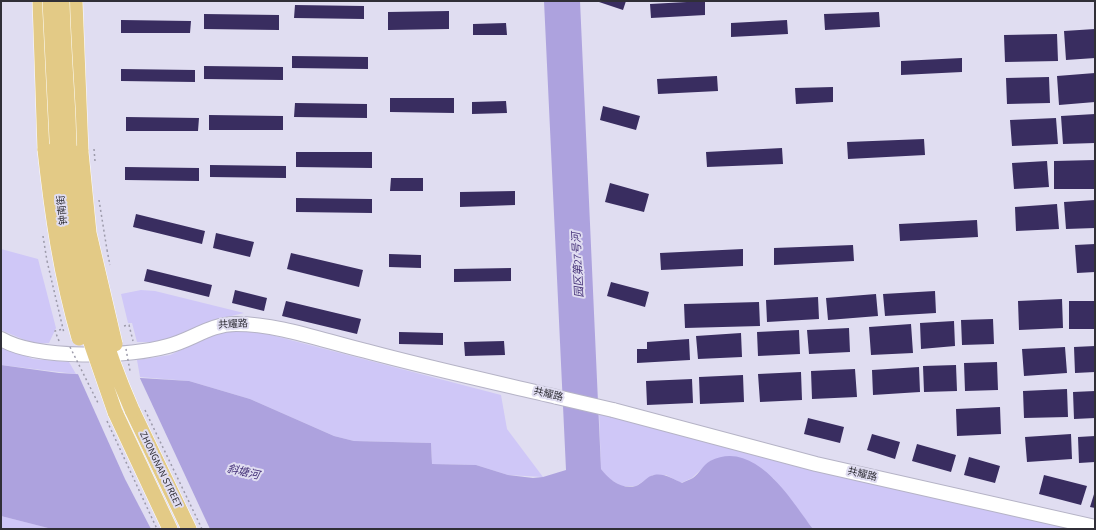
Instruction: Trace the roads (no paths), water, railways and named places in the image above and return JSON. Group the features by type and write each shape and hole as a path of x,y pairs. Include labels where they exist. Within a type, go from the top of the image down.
{"main road":[{"path":"40,1 45,150 55,234 68,302 80,342 115,412"},
{"name":"钟南街","path":"50,1 57,140 66,234 72,267 88,334 115,412"},
{"name":"钟南街","path":"62,1 70,172 75,216 90,290 115,372 138,409"},
{"path":"75,1 81,152 85,206 91,240 138,409"},
{"name":"ZHONGNAN STREET","path":"138,409 189,529"},
{"name":"ZHONGNAN STREET","path":"115,412 170,529"}],"street":[{"name":"共耀路","path":"1,339 21,346 63,354 130,347 167,346 211,327 234,324 251,324 557,398 613,410 816,464 1095,528"}],"water":[{"path":"544,1 580,1 601,469 616,483 631,487 640,484 654,475 668,477 682,483 693,478 710,461 726,456 742,458 757,465 783,489 813,529 52,529 1,516 1,365 59,373 189,381 250,399 334,436 354,441 431,443 432,464 476,465 508,475 533,478 543,477 566,470"}],"water label":[{"name":"园区第27号河","path":"579,265"},
{"name":"斜塘河","path":"243,473"}]}
